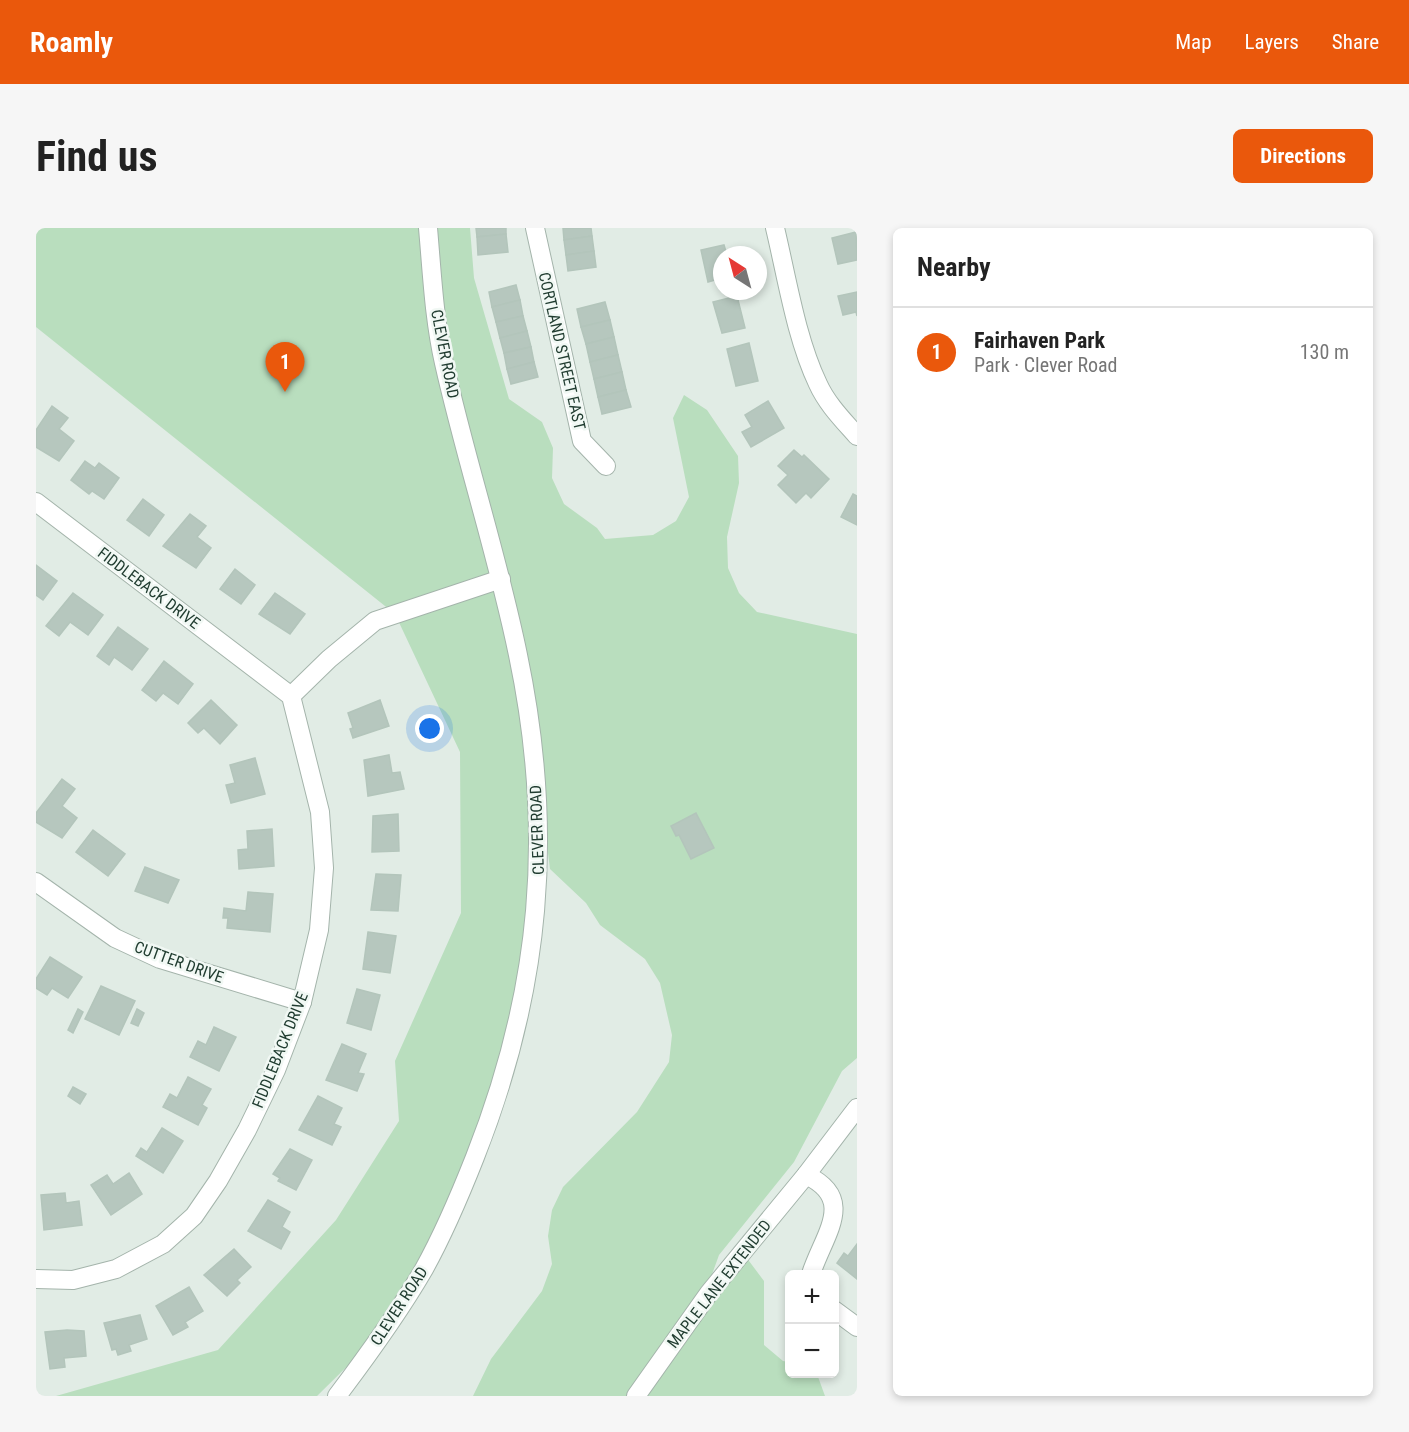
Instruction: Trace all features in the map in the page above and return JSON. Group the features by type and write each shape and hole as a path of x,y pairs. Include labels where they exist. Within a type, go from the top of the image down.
{"street":[{"name":"CLEVER ROAD","path":"337,1396 386,1330 424,1268 455,1207 492,1114 520,1018 532,952 538,891 539,810 530,723 501,579 443,359 428,228"},
{"name":"CORTLAND STREET EAST","path":"536,228 582,441 606,465"},
{"path":"775,228 812,369 834,411 857,436"},
{"name":"FIDDLEBACK DRIVE","path":"36,502 291,696 320,812 324,868 319,930 302,1002 276,1070 247,1130 218,1181 194,1216 164,1244 116,1269 73,1280 36,1279"},
{"path":"291,696 329,659 375,621 501,579"},
{"name":"CUTTER DRIVE","path":"36,882 115,938 160,959 302,1002"},
{"name":"MAPLE LANE EXTENDED","path":"636,1396 709,1293 806,1175 857,1108"},
{"path":"806,1175 822,1182 834,1193 839,1207 835,1224 813,1270"},
{"path":"839,1314 857,1327"}],"green space":[{"path":"36,228 428,228 434,296 501,579 395,614 36,327"},
{"path":"435,228 470,228 474,278 509,399 542,422 553,448 552,478 564,504 597,528 605,539 653,535 676,521 689,497 673,418 684,395 707,410 738,456 739,483 727,537 728,568 739,593 757,612 857,634 857,1058 842,1071 794,1162 719,1255 706,1291 631,1396 473,1396 491,1359 542,1291 552,1264 548,1236 552,1210 563,1187 637,1112 669,1062 672,1035 660,983 645,959 600,925 586,903 550,869 533,734 448,355"},
{"path":"500,581 537,811 518,1018 454,1206 385,1329 317,1396 56,1396 218,1350 336,1220 399,1121 395,1061 461,913 460,752 396,616"},
{"path":"743,1253 764,1281 764,1345 785,1361 785,1378 818,1378 825,1396 640,1396"}],"building":[{"path":"476,228 506,228 506,234 477,237"},
{"path":"563,228 591,228 592,236 564,240"},
{"path":"856,232 857,260 838,264 832,238"},
{"path":"506,234 508,252 478,255 477,237"},
{"path":"592,236 594,251 566,255 564,240"},
{"path":"713,247 713,281 708,282 701,250"},
{"path":"594,251 596,267 568,271 566,255"},
{"path":"516,285 520,300 492,307 489,292"},
{"path":"857,292 857,316 856,312 843,315 838,296"},
{"path":"520,300 523,316 496,322 492,307"},
{"path":"738,300 745,328 722,333 713,302"},
{"path":"605,302 610,320 581,327 577,309"},
{"path":"523,316 527,331 500,338 496,322"},
{"path":"610,320 614,337 586,344 581,327"},
{"path":"527,331 531,347 504,353 500,338"},
{"path":"614,337 618,355 590,362 586,344"},
{"path":"749,343 758,381 736,386 727,349"},
{"path":"531,347 534,362 507,369 504,353"},
{"path":"618,355 622,372 594,379 590,362"},
{"path":"534,362 538,377 511,384 507,369"},
{"path":"622,372 626,390 598,397 594,379"},
{"path":"626,390 631,407 602,414 598,397"},
{"path":"768,401 784,428 751,447 742,432 752,427 745,415"},
{"path":"52,406 68,418 59,429 74,441 59,461 36,447 36,430"},
{"path":"794,450 802,457 804,455 829,479 811,498 806,493 796,503 778,485 788,475 778,466"},
{"path":"85,461 95,468 99,463 119,478 104,499 92,491 89,494 71,480"},
{"path":"853,494 857,496 857,525 841,517"},
{"path":"143,499 164,515 149,536 127,520"},
{"path":"190,514 206,526 197,537 211,548 196,568 163,546"},
{"path":"36,565 57,581 43,600 36,595"},
{"path":"235,569 255,585 241,604 220,589"},
{"path":"73,593 103,615 88,635 70,622 59,636 46,626"},
{"path":"275,593 305,614 290,634 259,614"},
{"path":"118,627 148,649 132,670 114,657 109,665 97,656"},
{"path":"164,661 193,684 178,704 163,693 156,701 142,690"},
{"path":"211,700 237,725 220,744 204,728 198,733 188,723"},
{"path":"380,700 389,726 353,738 350,729 353,728 348,713"},
{"path":"389,755 392,773 400,772 404,789 368,796 364,760"},
{"path":"255,758 265,794 231,803 226,785 235,783 230,765"},
{"path":"62,779 75,789 62,806 77,818 62,838 36,822 36,813"},
{"path":"696,813 714,848 691,859 679,835 676,836 671,826"},
{"path":"398,814 399,851 372,852 373,816"},
{"path":"272,829 274,866 239,869 238,850 248,849 247,831"},
{"path":"93,830 125,854 108,876 76,852"},
{"path":"145,867 179,880 168,903 135,891"},
{"path":"376,874 401,875 398,911 371,910"},
{"path":"248,892 273,894 270,932 227,928 228,918 223,918 224,908 246,911"},
{"path":"368,932 396,936 390,973 363,969"},
{"path":"50,957 82,977 68,998 52,988 47,995 36,988 36,979"},
{"path":"101,986 135,1001 119,1035 85,1019"},
{"path":"357,989 380,995 371,1030 347,1023"},
{"path":"78,1009 83,1012 73,1033 68,1030"},
{"path":"137,1009 144,1013 138,1026 131,1023"},
{"path":"214,1027 236,1037 219,1071 190,1057 198,1041 206,1045"},
{"path":"342,1044 366,1054 358,1073 364,1074 357,1091 326,1080"},
{"path":"188,1077 211,1089 202,1105 207,1108 198,1125 163,1107 170,1094 177,1098"},
{"path":"73,1087 86,1094 80,1104 68,1096"},
{"path":"318,1096 342,1108 334,1124 341,1127 332,1145 299,1130"},
{"path":"162,1128 183,1141 163,1173 136,1156 141,1148 147,1152"},
{"path":"290,1149 312,1160 296,1190 278,1181 280,1178 273,1174"},
{"path":"129,1173 142,1194 111,1215 91,1185 107,1175 113,1184"},
{"path":"65,1193 66,1203 79,1201 82,1225 44,1230 41,1195"},
{"path":"268,1200 290,1212 282,1227 290,1232 281,1249 248,1231"},
{"path":"857,1244 857,1279 837,1263 844,1253 848,1256"},
{"path":"234,1249 251,1267 237,1280 240,1283 227,1296 204,1275"},
{"path":"189,1287 203,1311 185,1322 188,1327 173,1335 156,1306"},
{"path":"140,1315 147,1339 129,1345 131,1351 118,1355 116,1349 112,1350 104,1323"},
{"path":"84,1331 86,1356 64,1358 65,1367 50,1369 45,1332"}],"place":[{"name":"Fairhaven Park","path":"285,392"}]}
